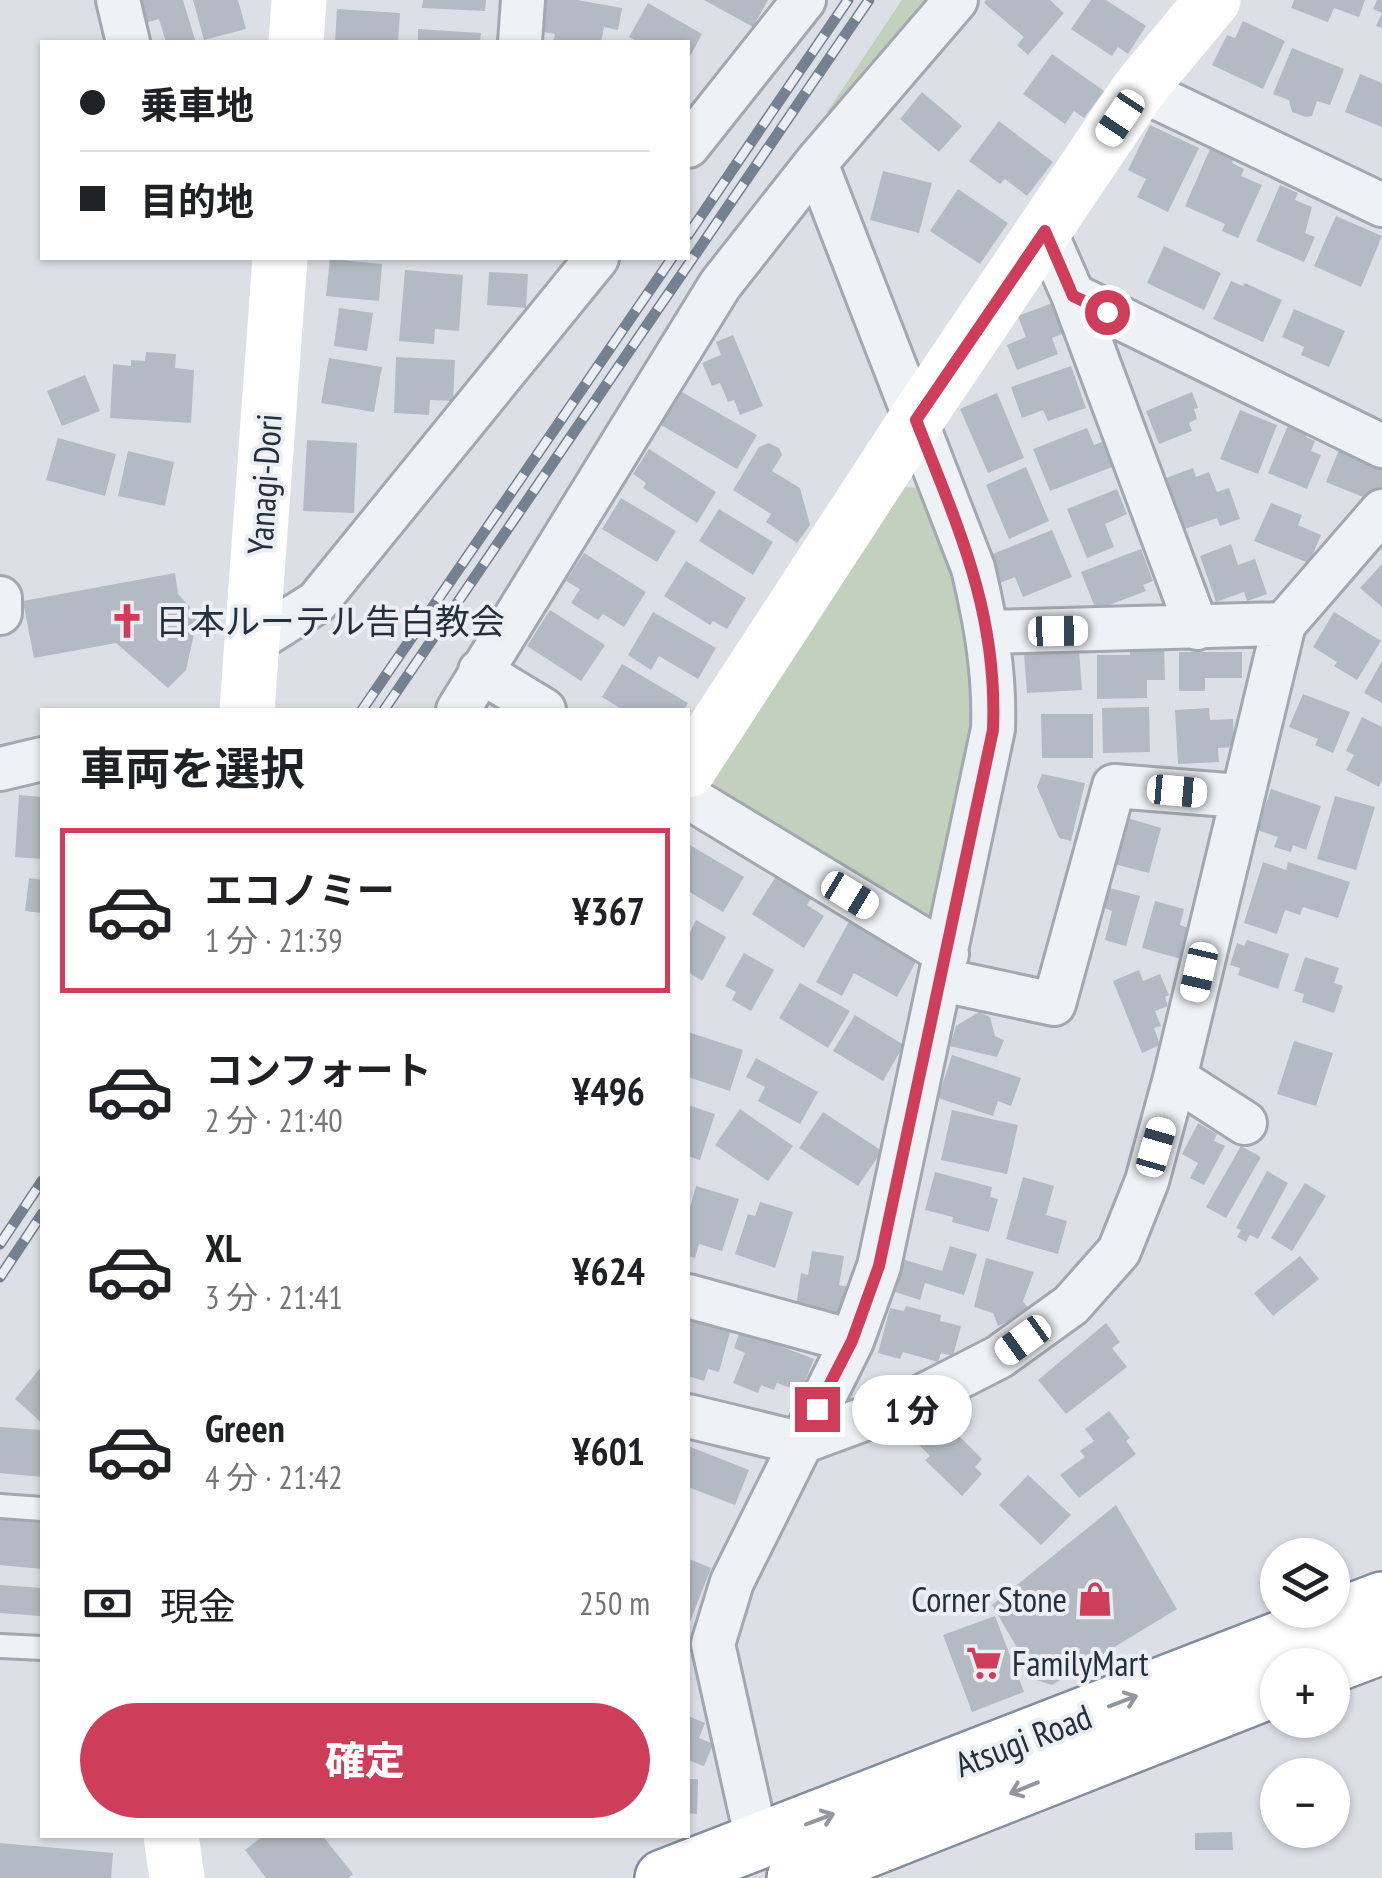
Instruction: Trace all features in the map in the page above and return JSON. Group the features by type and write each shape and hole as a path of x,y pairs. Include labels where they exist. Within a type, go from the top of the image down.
{"main road":[{"path":"296,40 299,0"},
{"path":"690,767 916,420 1139,89 1213,0"},
{"name":"Yanagi-Dori","path":"247,708 280,260"},
{"name":"Atsugi Road","path":"779,1860 1382,1600"},
{"path":"1350,1659 1382,1646"},
{"name":"Atsugi Road","path":"663,1878 779,1860 1260,1693"},
{"path":"171,1838 177,1878"}],"street":[{"path":"118,0 128,40"},
{"path":"520,40 523,0"},
{"path":"690,143 804,0"},
{"path":"459,708 720,285 816,163 956,0"},
{"path":"1139,89 1382,205"},
{"path":"779,1860 751,1814 713,1644 732,1582 852,1341 879,1266 993,730 995,682 989,632 974,568 816,163"},
{"path":"1045,231 1197,628"},
{"path":"252,644 317,602 596,260"},
{"path":"1073,296 1382,446"},
{"path":"690,1416 800,1443 913,1401 1000,1356 1071,1306 1119,1252 1146,1181 1174,1078 1284,624 1382,510"},
{"path":"0,598 0,613"},
{"path":"989,632 1284,624"},
{"path":"480,671 541,708"},
{"path":"0,769 40,759"},
{"path":"690,798 944,967 1054,1004 1114,786 1240,796"},
{"path":"1174,1078 1245,1123"},
{"path":"690,1297 852,1341"}],"lane":[{"path":"0,1506 40,1509"},
{"path":"0,1646 40,1648"}],"green space":[{"path":"902,0 928,0 833,117 827,112"},
{"path":"904,487 919,488 951,573 968,642 974,733 938,915 927,919 713,792 714,778"}],"building":[{"path":"138,0 183,0 195,40 165,40 159,19 145,23"},
{"path":"193,0 238,0 246,29 204,40"},
{"path":"423,0 486,0 485,11 422,8"},
{"path":"543,0 577,0 622,8 618,30 604,27 601,40 554,40 555,34 537,31"},
{"path":"704,0 768,0 753,27"},
{"path":"1050,0 1064,13 1028,55 1017,45 1024,37 984,3"},
{"path":"1091,0 1106,0 1146,26 1128,54 1118,47 1112,56 1071,29"},
{"path":"1294,0 1365,0 1359,17 1334,8 1328,22 1291,8"},
{"path":"1377,0 1382,0 1382,13 1373,9"},
{"path":"648,3 702,34 690,56 690,40 629,37"},
{"path":"337,9 400,13 398,40 335,40"},
{"path":"1243,21 1285,41 1263,89 1212,65 1227,35 1235,38"},
{"path":"418,29 481,33 480,40 418,40"},
{"path":"1292,48 1344,69 1330,105 1317,101 1312,116 1292,112 1289,100 1273,94"},
{"path":"1052,54 1104,91 1084,118 1074,111 1065,124 1023,94"},
{"path":"1360,74 1382,83 1382,127 1345,112"},
{"path":"922,92 962,126 939,152 900,119"},
{"path":"999,121 1053,162 1027,196 1005,179 1000,184 969,161"},
{"path":"1150,125 1199,148 1168,212 1137,197 1146,179 1128,170"},
{"path":"1210,149 1233,159 1232,163 1244,169 1241,176 1262,185 1238,238 1222,231 1225,224 1185,206"},
{"path":"883,171 932,183 919,233 870,220"},
{"path":"1280,185 1298,193 1295,200 1312,207 1305,233 1315,237 1304,262 1256,241"},
{"path":"958,189 1008,223 980,264 930,231"},
{"path":"1336,216 1382,236 1361,287 1314,266"},
{"path":"1164,246 1221,273 1204,310 1147,283"},
{"path":"330,260 382,264 379,301 326,296"},
{"path":"405,270 463,275 459,331 435,329 434,344 399,341"},
{"path":"489,272 528,274 526,308 487,305"},
{"path":"1231,281 1243,286 1245,283 1282,300 1263,342 1213,319"},
{"path":"1055,302 1067,332 1052,338 1058,354 1017,370 1007,345 1026,337 1018,316"},
{"path":"339,308 373,313 367,351 334,346"},
{"path":"1294,309 1345,331 1329,367 1301,355 1304,347 1282,337"},
{"path":"733,335 763,406 740,415 734,400 728,402 720,383 712,386 702,363 721,355 716,342"},
{"path":"146,352 176,354 175,368 194,370 191,423 110,418 113,364 131,366 131,360 145,361"},
{"path":"396,357 455,360 453,401 430,400 429,415 394,413"},
{"path":"329,358 382,367 374,412 321,403"},
{"path":"1071,366 1086,408 1048,421 1043,410 1022,418 1011,387"},
{"path":"85,375 100,411 62,426 47,391"},
{"path":"680,391 757,435 737,469 661,425"},
{"path":"1192,392 1198,408 1194,409 1197,419 1189,423 1192,431 1159,444 1146,411"},
{"path":"997,393 1024,458 988,473 960,409"},
{"path":"1240,410 1277,425 1258,474 1220,459"},
{"path":"1289,423 1308,432 1306,437 1315,441 1311,451 1321,455 1307,489 1268,473"},
{"path":"1087,428 1094,445 1102,442 1112,467 1050,491 1033,449"},
{"path":"58,438 116,454 105,496 46,480"},
{"path":"307,440 357,443 354,513 303,511"},
{"path":"769,443 779,448 782,455 772,471 800,488 810,525 797,543 766,522 771,514 733,490 759,447"},
{"path":"1341,445 1382,461 1382,493 1372,489 1368,499 1326,482"},
{"path":"649,449 716,492 697,523 643,488 646,483 633,474"},
{"path":"128,451 174,462 165,506 118,496"},
{"path":"1026,467 1049,521 1009,539 986,485"},
{"path":"1193,468 1196,477 1209,472 1217,492 1229,488 1240,519 1220,526 1217,518 1185,529 1166,478"},
{"path":"1117,489 1127,514 1105,524 1114,547 1087,558 1067,509"},
{"path":"621,498 676,531 657,562 602,529"},
{"path":"1271,503 1302,515 1298,525 1321,535 1309,563 1254,541"},
{"path":"719,509 773,542 753,575 699,541"},
{"path":"1052,530 1072,577 1023,597 1015,577 1000,583 988,556"},
{"path":"1231,544 1238,565 1255,559 1267,594 1247,601 1244,592 1216,602 1200,556"},
{"path":"1141,549 1153,581 1143,585 1146,591 1096,610 1081,572"},
{"path":"584,553 646,592 624,627 603,614 598,620 571,603 580,589 566,581"},
{"path":"686,561 746,598 727,629 713,621 710,625 664,596"},
{"path":"1382,564 1382,607 1360,588"},
{"path":"175,573 178,594 198,616 186,670 168,688 116,643 34,658 23,601"},
{"path":"550,610 605,645 581,681 527,646"},
{"path":"653,612 716,648 698,679 659,656 651,670 628,655"},
{"path":"1334,612 1381,641 1357,680 1313,647"},
{"path":"1130,645 1164,645 1165,680 1147,680 1147,698 1097,699 1097,655 1130,655"},
{"path":"1079,651 1082,690 1027,693 1024,654"},
{"path":"1179,652 1242,652 1242,678 1205,678 1205,691 1179,691"},
{"path":"1382,661 1382,703 1364,693"},
{"path":"622,664 688,703 685,708 620,708 602,697"},
{"path":"1303,694 1350,712 1333,753 1315,745 1318,739 1289,727"},
{"path":"1149,707 1150,752 1103,753 1102,708"},
{"path":"1209,708 1210,720 1233,719 1234,747 1218,748 1219,762 1178,764 1175,710"},
{"path":"1041,714 1093,714 1093,758 1042,758"},
{"path":"1362,717 1382,727 1379,787 1346,770 1354,755 1346,751"},
{"path":"1042,774 1085,783 1071,841 1059,838 1037,787"},
{"path":"1271,789 1321,806 1306,850 1293,845 1291,852 1274,847 1278,837 1257,830"},
{"path":"19,795 40,797 40,859 15,857"},
{"path":"1335,796 1375,807 1356,870 1317,859"},
{"path":"1127,818 1161,828 1149,873 1114,864"},
{"path":"690,845 744,877 723,912 690,892"},
{"path":"1263,862 1286,870 1288,862 1350,882 1338,918 1303,907 1300,915 1285,910 1277,934 1244,923"},
{"path":"780,870 814,893 807,905 824,916 804,948 752,914"},
{"path":"29,878 40,880 40,913 25,911"},
{"path":"1110,888 1140,896 1126,946 1105,940 1112,911 1104,908"},
{"path":"1155,901 1184,909 1180,925 1189,928 1181,959 1142,948"},
{"path":"852,916 865,923 861,929 917,960 897,997 854,973 842,996 816,982"},
{"path":"696,920 726,937 702,981 690,973 690,932"},
{"path":"1247,940 1289,954 1278,989 1238,975 1240,968 1230,965 1237,943 1244,946"},
{"path":"744,953 774,970 751,1011 732,1000 736,992 725,986"},
{"path":"1305,957 1339,968 1334,983 1343,986 1334,1013 1302,1002 1304,994 1294,991"},
{"path":"1139,970 1143,981 1160,974 1169,995 1165,997 1168,1006 1155,1011 1161,1026 1154,1028 1160,1045 1142,1053 1113,981"},
{"path":"800,983 850,1011 828,1048 779,1018"},
{"path":"979,1012 990,1017 995,1036 1004,1040 997,1057 950,1046 956,1026"},
{"path":"855,1015 904,1045 883,1081 833,1051"},
{"path":"690,1033 743,1050 730,1091 690,1078"},
{"path":"1294,1041 1333,1053 1316,1106 1277,1094"},
{"path":"952,1055 1021,1078 1011,1106 998,1101 993,1116 938,1098"},
{"path":"756,1058 818,1092 800,1124 758,1101 765,1087 746,1077"},
{"path":"690,1106 715,1114 700,1160 690,1157"},
{"path":"740,1109 793,1146 768,1181 715,1145"},
{"path":"952,1110 1018,1125 1007,1174 941,1160"},
{"path":"823,1112 882,1151 858,1186 799,1148"},
{"path":"1198,1123 1217,1134 1214,1141 1225,1146 1204,1185 1190,1178 1198,1163 1182,1154"},
{"path":"1241,1146 1261,1157 1226,1218 1206,1207"},
{"path":"1267,1171 1288,1183 1258,1239 1250,1235 1246,1242 1237,1237 1241,1230 1236,1228"},
{"path":"935,1172 992,1187 990,1197 998,1199 989,1232 925,1210"},
{"path":"1023,1177 1054,1186 1046,1215 1067,1221 1058,1254 1006,1239"},
{"path":"1305,1183 1326,1196 1292,1251 1271,1238"},
{"path":"696,1186 739,1199 722,1251 699,1244 695,1258 690,1257 690,1208"},
{"path":"760,1202 793,1212 775,1268 735,1254 748,1214 755,1216"},
{"path":"950,1246 977,1254 964,1295 925,1283 920,1300 892,1291 902,1259 942,1271"},
{"path":"812,1251 844,1256 839,1285 848,1287 843,1315 796,1307 801,1273 808,1275"},
{"path":"1300,1256 1319,1279 1273,1316 1254,1293"},
{"path":"986,1258 1034,1272 1023,1301 1030,1311 998,1326 993,1313 974,1307"},
{"path":"906,1306 941,1315 940,1321 961,1326 953,1356 941,1353 938,1362 903,1352 900,1359 878,1353 890,1308 904,1311"},
{"path":"690,1321 730,1332 719,1372 708,1369 704,1381 690,1377"},
{"path":"1106,1323 1120,1342 1112,1348 1127,1367 1066,1414 1038,1380"},
{"path":"740,1331 814,1359 801,1392 777,1383 774,1390 761,1385 758,1393 733,1383 745,1353 734,1348"},
{"path":"40,1368 40,1421 15,1399"},
{"path":"1109,1411 1130,1438 1126,1441 1136,1454 1079,1498 1060,1475 1085,1457 1080,1451 1094,1441 1085,1429"},
{"path":"945,1416 982,1459 975,1467 982,1474 962,1496 925,1460 930,1456 918,1444"},
{"path":"0,1427 40,1430 40,1477 0,1473"},
{"path":"690,1447 749,1470 735,1505 690,1488"},
{"path":"1028,1475 1071,1515 1041,1545 999,1505"},
{"path":"1116,1505 1177,1609 1052,1685 1036,1680 992,1605"},
{"path":"0,1518 40,1522 40,1569 0,1565"},
{"path":"690,1559 711,1568 690,1622"},
{"path":"0,1585 40,1588 40,1616 0,1613"},
{"name":"FamilyMart","path":"995,1616 1024,1692 972,1712 943,1635"},
{"path":"690,1717 705,1723 699,1738 713,1744 704,1766 690,1761"},
{"path":"690,1779 698,1779 697,1814 690,1813"},
{"path":"1232,1832 1233,1850 1195,1850 1195,1833"},
{"path":"260,1838 324,1838 353,1874 348,1878 266,1878 245,1850"},
{"path":"0,1843 113,1853 111,1878 0,1878"}],"railway":[{"path":"690,232 848,0"},
{"path":"385,708 869,0"},
{"path":"363,708 671,260"},
{"path":"0,1244 40,1184"},
{"path":"0,1277 40,1217"}],"place":[{"name":"日本ルーテル告白教会","path":"127,621"},
{"name":"Corner Stone","path":"1095,1599"},
{"name":"FamilyMart","path":"984,1663"}],"route":[{"path":"817,1409 852,1341 879,1266 993,730 995,682 989,632 974,568 916,420 1045,231 1073,296 1107,312"}]}
